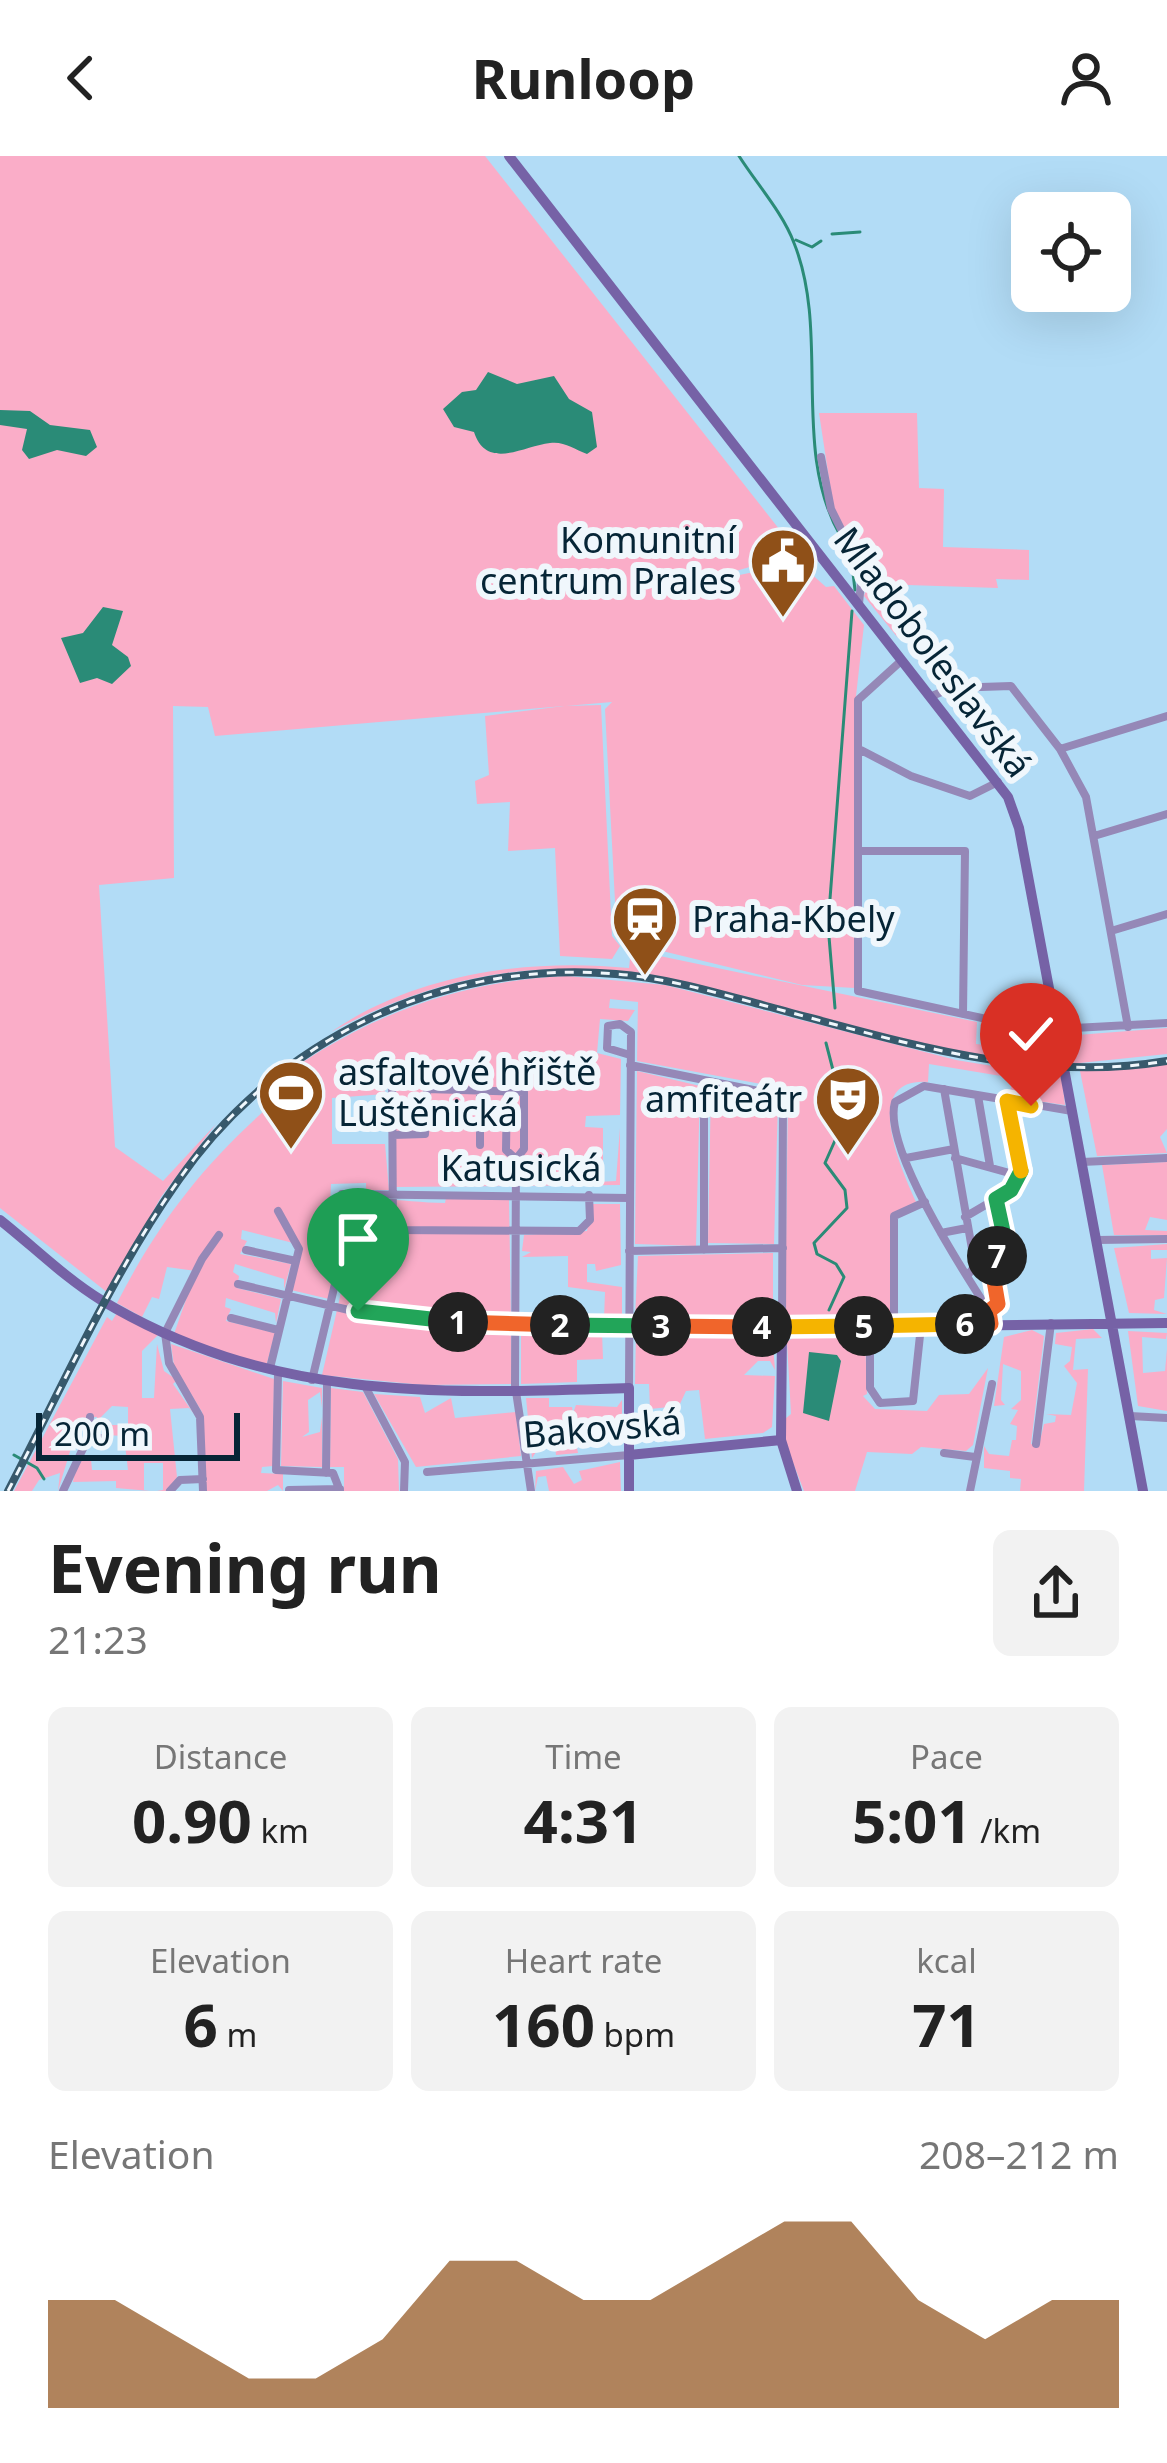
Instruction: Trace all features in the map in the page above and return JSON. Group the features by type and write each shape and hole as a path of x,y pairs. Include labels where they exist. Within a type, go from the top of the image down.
{"main road":[{"name":"Mladoboleslavská","path":"508,156 999,782 1019,828 1143,1491"},
{"path":"0,1220 89,1291 165,1333 274,1373 366,1388 629,1388 629,1491"},
{"path":"797,1491 781,1440 782,1328 921,1325 990,1317 1052,1323 1167,1323"},
{"name":"Bakovská","path":"629,1455 781,1440"}],"street":[{"path":"821,457 831,508 862,572 859,604"},
{"path":"903,659 859,696 859,991 1058,1029 1167,1022"},
{"path":"932,696 950,688 1011,686 1060,749 1086,797 1128,1027"},
{"path":"1060,749 1167,716"},
{"path":"859,749 911,776 975,797 999,782"},
{"path":"1094,836 1167,814"},
{"path":"860,850 965,851 963,1014"},
{"path":"1111,931 1167,914"},
{"path":"238,1285 330,1307 516,1324 630,1326 782,1328 783,1096 630,1060 607,1048 608,1026 630,1027 630,1060 628,1198 630,1326 629,1388"},
{"path":"392,1076 393,1230"},
{"path":"704,1080 704,1250"},
{"path":"991,1263 998,1304 990,1317 925,1202 892,1112 895,1102 916,1087 1073,1111"},
{"path":"480,1088 480,1145"},
{"path":"507,1088 506,1150 516,1159"},
{"path":"393,1136 425,1135 427,1089 524,1092 524,1149 516,1159 516,1324 518,1391 531,1491"},
{"path":"944,1089 975,1266"},
{"path":"978,1096 990,1166"},
{"path":"1007,1101 1022,1177"},
{"path":"906,1158 954,1154 1022,1177"},
{"path":"1082,1162 1167,1158"},
{"path":"941,1233 966,1222 1022,1177"},
{"name":"Katusická","path":"330,1307 341,1259 342,1194 628,1198"},
{"path":"366,1230 583,1230 590,1220 589,1195"},
{"path":"967,1276 975,1266 991,1263 1006,1245 996,1199"},
{"path":"894,1325 894,1216 925,1202"},
{"path":"277,1470 274,1373 278,1330 298,1239 278,1211"},
{"path":"203,1491 200,1417 169,1363 165,1333 202,1258 220,1235"},
{"path":"1097,1240 1167,1239"},
{"path":"629,1251 783,1247"},
{"path":"246,1250 296,1262"},
{"path":"312,1380 330,1307"},
{"path":"231,1318 278,1330"},
{"path":"1036,1444 1052,1323"},
{"path":"870,1325 871,1393 880,1403 907,1403 916,1394 921,1325"},
{"path":"326,1472 327,1383"},
{"path":"970,1491 992,1384"},
{"path":"366,1388 405,1462 404,1491"},
{"path":"1130,1416 1167,1418"},
{"path":"63,1491 88,1438 90,1417"},
{"path":"88,1438 106,1438"},
{"path":"944,1453 975,1457"},
{"name":"Bakovská","path":"427,1472 629,1455"},
{"path":"264,1470 326,1472 336,1476 340,1490 289,1491 290,1472"},
{"path":"170,1491 180,1480 202,1479"}],"shaded area":[{"path":"0,156 485,156 802,558 770,561 685,586 799,563 826,587 834,586 864,625 856,696 855,988 802,985 617,940 605,709 612,702 566,706 601,705 612,936 620,946 612,959 560,956 555,848 508,851 510,802 477,804 475,781 489,775 485,716 564,706 215,736 208,707 173,706 174,878 99,885 115,1147 163,1181 216,1124 161,1197 108,1293 0,1208"},
{"path":"488,372 517,384 554,376 569,399 592,412 597,447 587,454 555,443 507,453 488,451 474,432 454,427 443,409 462,392 476,390"},
{"path":"0,410 30,411 50,425 90,430 97,447 86,456 57,450 29,459 22,450 27,429 0,425"},
{"path":"819,413 917,413 919,488 944,489 943,547 1029,550 1029,580 996,579 998,588 878,584 889,588 885,599 898,638 864,596 868,582 861,545 853,544 834,511"},
{"path":"103,607 123,611 112,645 128,657 131,666 112,684 97,678 80,683 61,638 83,633"},
{"path":"631,950 977,1022 976,1044 1008,1048 1010,1040 1033,1033 1052,1038 1057,1062 958,1052 698,986 614,972 527,971 433,989 331,1032 364,1012 437,983 514,968 629,968"},
{"path":"567,976 665,985 956,1060 1053,1076 1061,1070 1065,1105 1009,1097 1013,1078 929,1064 928,1082 907,1084 895,1094 890,1110 895,1149 916,1202 891,1214 890,1319 785,1320 788,1095 778,1087 637,1061 638,1002 610,999 609,1008 635,1010 628,1021 600,1019 597,1053 621,1059 620,1115 586,1116 585,1127 603,1128 603,1169 596,1170 597,1182 616,1181 620,1128 620,1185 396,1187 393,1077 384,1082 385,1094 332,1098 332,1144 385,1144 389,1190 366,1190 366,1183 331,1184 330,1205 339,1211 339,1250 329,1299 291,1290 301,1245 242,1230 241,1239 247,1241 240,1254 291,1264 284,1289 284,1279 235,1264 237,1288 281,1299 276,1323 275,1313 226,1298 225,1307 231,1309 226,1321 275,1333 266,1367 174,1334 196,1271 167,1267 159,1299 152,1297 142,1317 117,1303 185,1195 274,1102 258,1094 293,1068 403,1010 482,986"},
{"path":"1167,1028 1167,1054 1070,1064 1064,1036"},
{"path":"1167,1063 1167,1129 1160,1137 1167,1153 1097,1156 1080,1071"},
{"path":"637,1071 700,1086 696,1246 635,1244"},
{"path":"711,1085 778,1101 774,1244 708,1243"},
{"path":"1167,1162 1167,1220 1150,1217 1145,1230 1167,1231 1167,1235 1114,1235 1102,1165"},
{"path":"446,1198 509,1200 511,1319 371,1304 338,1306 348,1259 350,1210 365,1209 366,1200 445,1203"},
{"path":"591,1204 620,1204 621,1265 596,1271 595,1264 587,1264 587,1282 622,1287 622,1319 604,1319 605,1292 568,1287 568,1256 522,1257 531,1252 522,1251 524,1235 587,1231"},
{"path":"1167,1244 1167,1250 1151,1250 1151,1259 1167,1258 1164,1298 1155,1300 1154,1310 1167,1314 1129,1313 1114,1248"},
{"path":"773,1253 773,1320 635,1317 638,1256"},
{"path":"337,1310 439,1327 511,1330 512,1384 423,1385 322,1375"},
{"path":"118,1311 158,1335 142,1351 142,1398 154,1398 157,1344 164,1371 177,1380 173,1384 194,1414 189,1408 170,1409 177,1477 167,1491 157,1491 163,1490 163,1463 144,1463 144,1490 150,1491 116,1488 116,1481 73,1482 77,1460 91,1459 92,1470 128,1470 124,1436 106,1435 108,1419 112,1425 128,1425 128,1407 112,1406 99,1419 97,1434 97,1417 80,1418 58,1491 60,1473 39,1480 32,1491 14,1491 107,1317 112,1321"},
{"path":"1093,1329 1102,1338 1076,1339 1073,1370 1088,1369 1084,1491 1020,1491 1021,1479 1010,1478 1010,1471 984,1468 984,1446 989,1454 1009,1456 1012,1440 1016,1440 1017,1426 1010,1424 1018,1410 1011,1409 1021,1400 1021,1371 1003,1364 1001,1400 1005,1405 994,1406 1004,1337 1032,1330 1044,1336 1031,1444 1039,1445 1044,1424 1055,1422 1056,1416 1046,1414 1071,1415 1077,1383 1064,1366 1072,1347 1055,1344 1056,1333"},
{"path":"855,1330 865,1335 867,1394 863,1396 875,1409 927,1411 939,1395 969,1394 988,1368 973,1445 966,1451 921,1447 912,1454 867,1452 855,1491 804,1491 785,1442 785,1419 791,1414 787,1342 801,1332"},
{"path":"1128,1331 1167,1333 1166,1339 1142,1337 1143,1373 1165,1371 1167,1349 1167,1411 1138,1406"},
{"path":"521,1332 602,1332 603,1359 577,1360 577,1382 521,1384"},
{"path":"636,1332 772,1333 775,1370 770,1361 758,1361 744,1375 775,1376 772,1427 763,1433 705,1439 699,1390 686,1391 679,1406 650,1409 649,1384 635,1384"},
{"path":"171,1344 274,1379 273,1466 262,1467 261,1473 283,1474 283,1491 278,1485 267,1491 206,1491 202,1412 174,1366"},
{"path":"809,1352 837,1355 841,1361 829,1421 803,1413"},
{"path":"283,1381 322,1388 322,1408 320,1392 308,1400 309,1432 302,1437 320,1432 322,1417 322,1467 281,1466"},
{"path":"331,1388 363,1392 398,1459 399,1491 344,1491 344,1467 330,1467"},
{"path":"374,1394 420,1397 425,1413 451,1398 455,1418 516,1412 521,1456 416,1467"},
{"path":"526,1398 549,1398 549,1407 572,1407 573,1413 576,1405 617,1407 622,1400 622,1415 614,1421 613,1441 575,1438 578,1453 556,1455 555,1446 540,1446 532,1458"},
{"path":"620,1462 621,1491 549,1491 546,1476 538,1477 535,1491 536,1471 563,1467 574,1484 582,1480 579,1471"}],"waterway":[{"path":"739,156 789,232 805,278 817,467 841,537"},
{"path":"832,234 860,232"},
{"path":"796,240 812,247 821,241"},
{"path":"851,556 855,590"},
{"path":"835,1008 828,925 852,611"},
{"path":"826,1043 840,1097"},
{"path":"829,1310 844,1277 836,1264 817,1254 814,1243 847,1208 845,1190 825,1163 837,1136"},
{"path":"14,1455 37,1468 44,1479"}],"railway":[{"path":"8,1491 131,1255 178,1181 218,1131 314,1049 428,995 489,980 552,973 616,974 692,987 915,1045 1015,1063 1116,1067 1167,1061"}],"place":[{"name":"Komunitní centrum Prales","path":"783,620"},
{"name":"Praha-Kbely","path":"645,978"},
{"name":"asfaltové hřiště Luštěnická","path":"291,1152"},
{"name":"amfiteátr","path":"848,1158"}],"route":[{"path":"358,1311 511,1324 782,1328 991,1324 989,1311 998,1304 991,1263 1006,1245 996,1199 1022,1177 1007,1101 1031,1106"}]}
